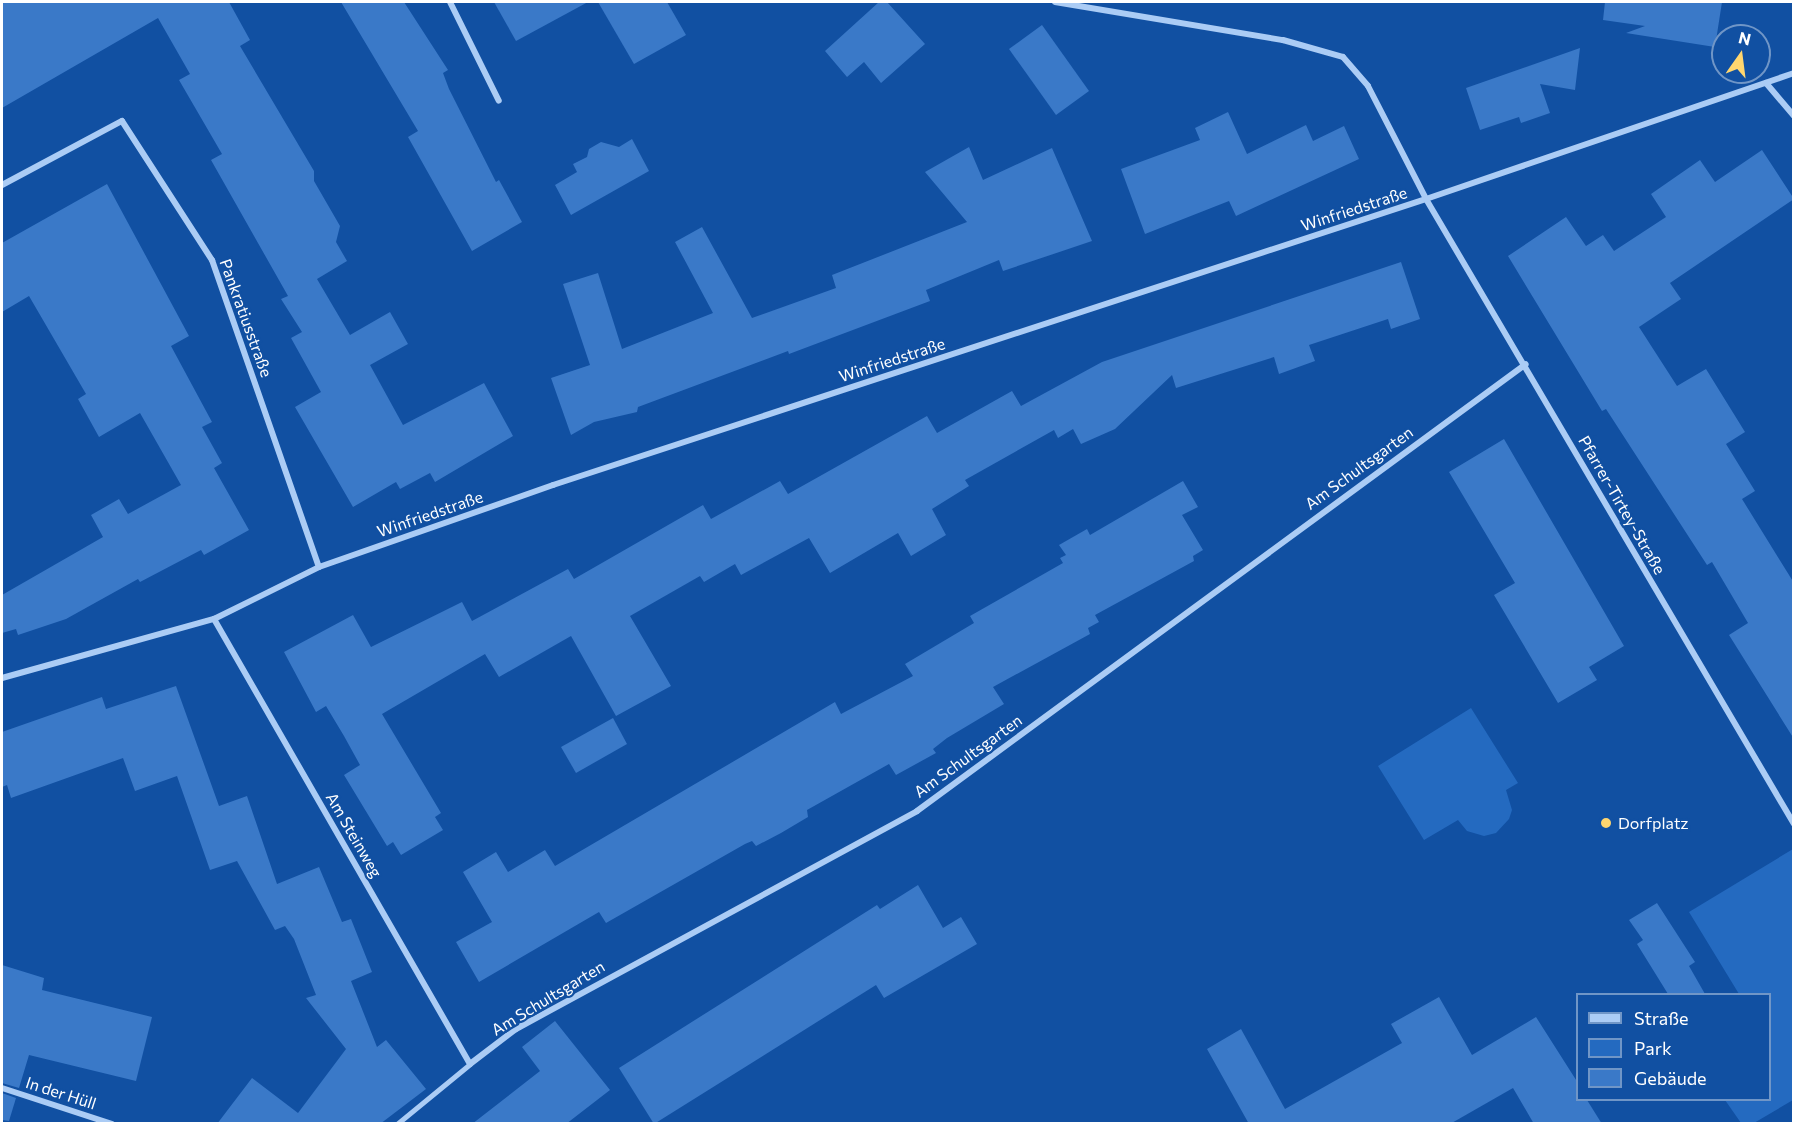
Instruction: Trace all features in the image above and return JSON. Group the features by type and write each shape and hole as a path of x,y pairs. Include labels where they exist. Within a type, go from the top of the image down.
{"street":[{"path":"450,2 499,101"},
{"name":"Pfarrer-Tirtey-Straße","path":"1056,2 1283,40 1343,57 1368,86 1426,199 1526,364 1732,724 1794,824"},
{"name":"Winfriedstraße","path":"1771,81 1794,73"},
{"name":"Winfriedstraße","path":"2,678 214,619 319,567 553,485 1426,199 1763,84"},
{"path":"1767,84 1794,116"},
{"name":"Pankratiusstraße","path":"2,185 122,121 212,260 319,567"},
{"name":"Am Schultsgarten","path":"470,1064 516,1029 917,811 1526,364"},
{"name":"Am Steinweg","path":"214,619 470,1064"},
{"name":"In der Hüll","path":"2,1088 112,1124"}],"lane":[{"name":"Am Schultsgarten","path":"397,1124 470,1064"}],"green space":[{"path":"1471,708 1518,783 1506,790 1512,810 1509,819 1496,833 1484,836 1467,831 1458,820 1424,840 1378,766"},
{"path":"1793,849 1793,1100 1754,1123 1741,1123 1726,1101 1771,1101 1771,993 1738,993 1689,912"}],"building":[{"path":"2,2 229,2 250,40 240,46 314,171 314,181 340,226 336,242 347,261 317,279 350,335 390,312 408,344 370,365 403,425 484,383 513,436 435,482 430,473 400,489 396,482 353,507 295,407 321,392 291,338 302,332 281,299 288,296 211,160 222,154 179,80 190,74 158,18 2,108"},
{"path":"341,2 404,2 448,70 443,73 449,89 496,182 499,180 522,222 472,251 408,137 418,131"},
{"path":"494,2 588,2 516,41"},
{"path":"598,2 667,2 686,35 634,64"},
{"path":"879,2 887,2 925,44 881,83 864,62 847,77 825,51"},
{"path":"1605,2 1722,2 1719,24 1711,24 1711,46 1626,33 1645,26 1603,20"},
{"path":"1042,25 1089,91 1056,115 1009,49"},
{"path":"1580,48 1575,90 1540,84 1550,113 1521,123 1519,117 1480,130 1466,88"},
{"path":"1228,112 1247,154 1306,125 1313,141 1344,126 1359,159 1236,216 1229,201 1145,234 1121,169 1200,140 1195,128"},
{"path":"632,139 649,171 571,215 555,185 577,172 573,164 587,157 589,149 601,142 619,147"},
{"path":"969,147 983,180 1052,148 1092,241 1003,271 999,260 926,290 930,301 638,407 637,412 594,422 571,435 551,378 590,365 563,284 598,273 622,349 713,313 675,242 702,227 752,318 836,288 832,275 967,222 925,172"},
{"path":"1762,150 1794,199 1670,283 1681,299 1639,327 1677,386 1706,369 1745,432 1726,444 1755,491 1742,499 1794,583 1794,739 1729,635 1748,623 1712,562 1707,565 1606,409 1602,411 1508,256 1566,217 1586,246 1603,235 1614,251 1666,217 1651,194 1700,160 1715,182"},
{"path":"107,184 189,336 171,346 212,422 202,427 222,463 214,468 249,530 204,555 201,550 140,582 138,579 66,619 18,635 16,629 2,633 2,595 103,537 91,515 119,499 128,514 181,485 140,413 99,437 78,399 86,394 29,296 2,312 2,243"},
{"path":"1401,262 1420,319 1391,329 1388,319 1309,345 1315,361 1279,374 1274,357 1176,388 1172,375 1115,429 1081,444 1073,429 1058,438 1054,430 965,480 969,486 932,509 946,535 911,556 898,533 830,573 809,538 741,575 735,564 704,582 700,576 630,616 671,686 616,716 571,636 499,677 485,654 382,714 441,813 435,817 443,830 401,855 393,842 387,846 344,775 360,765 344,736 326,706 316,712 284,652 353,615 371,647 462,602 472,621 568,569 574,579 703,505 711,519 780,481 788,494 927,416 937,433 1012,391 1021,406 1102,362"},
{"path":"1504,439 1624,646 1589,667 1597,680 1558,703 1494,595 1515,583 1449,472"},
{"path":"1183,481 1198,507 1182,515 1203,550 1193,556 1194,561 1095,615 1099,622 1088,628 1090,634 993,687 1004,704 947,738 933,749 936,753 896,775 889,764 807,810 808,817 781,833 756,846 752,841 745,844 606,923 599,912 479,982 456,942 492,922 463,872 496,852 508,872 545,850 555,866 835,702 841,714 913,676 905,664 974,623 970,616 1063,563 1060,558 1066,555 1059,545 1087,529 1090,535"},
{"path":"176,686 219,806 247,796 277,884 319,867 342,922 351,919 372,972 351,981 377,1047 386,1040 426,1089 380,1124 217,1124 252,1078 298,1113 346,1049 306,998 316,995 294,939 285,926 275,930 237,861 210,870 177,776 135,791 123,758 11,798 7,785 2,787 2,732 102,697 106,709"},
{"path":"613,718 627,744 576,773 561,747"},
{"path":"918,885 943,928 961,917 977,944 884,998 876,985 654,1124 619,1068 877,905 880,909"},
{"path":"1657,903 1695,962 1689,966 1704,993 1667,993 1637,944 1643,940 1629,920"},
{"path":"2,965 44,978 42,990 152,1017 136,1081 29,1055 19,1088 2,1083"},
{"path":"1439,997 1472,1055 1536,1017 1576,1080 1576,1101 1588,1101 1602,1124 1534,1124 1513,1088 1450,1124 1249,1124 1207,1049 1241,1029 1285,1109 1402,1043 1391,1024"},
{"path":"555,1021 610,1090 566,1124 472,1124 540,1071 522,1047"},
{"path":"2,1093 16,1098 9,1121 2,1120"}],"place":[{"name":"Dorfplatz","path":"1606,823"}]}
